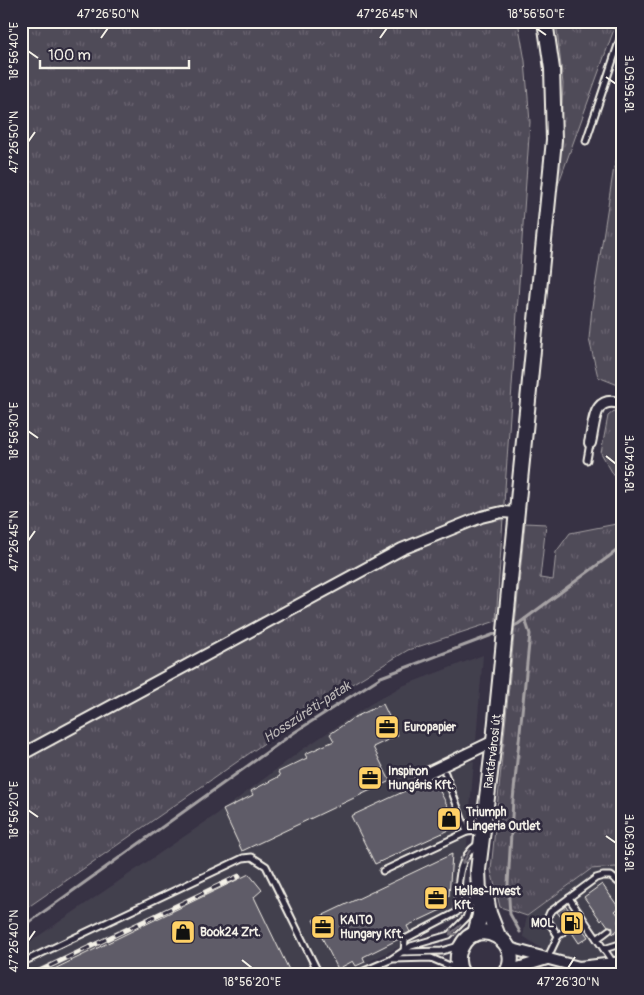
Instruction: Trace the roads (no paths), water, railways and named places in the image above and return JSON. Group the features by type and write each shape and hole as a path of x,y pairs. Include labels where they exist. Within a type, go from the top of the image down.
{"street":[{"name":"Raktárvárosi út","path":"475,934 480,907 480,864 554,140 552,69 545,21"},
{"path":"590,443 595,416 601,405 609,401 623,404"},
{"path":"21,755 402,549 481,517 502,512 517,513"},
{"path":"421,776 494,741"},
{"name":"Raktárvárosi út","path":"480,864 489,913 498,936 509,948"},
{"path":"461,972 458,955 462,945 475,934 489,932 498,936"},
{"path":"507,973 511,962 509,948 579,967 618,963"},
{"path":"507,973 548,959"}],"lane":[{"path":"586,140 623,30"},
{"path":"587,460 590,443"},
{"path":"445,773 467,832"},
{"path":"383,871 467,832 483,836"},
{"path":"404,952 406,939 457,912 462,859 483,836"},
{"path":"21,963 234,862 252,857 266,866 319,974"},
{"path":"357,974 390,960 424,942 449,935 462,924 471,907 480,864"},
{"path":"558,936 546,916 550,912 603,876 614,877 623,886"},
{"path":"569,898 580,920 618,963"},
{"path":"548,959 558,936 568,928"},
{"path":"597,939 609,930"},
{"path":"604,949 623,943"},
{"path":"404,952 442,951 462,945"},
{"path":"390,960 431,958 461,972"}],"waterway":[{"name":"Hosszúréti-patak","path":"510,628 623,546"},
{"path":"520,932 510,914 508,884 513,800 530,634 525,619"},
{"name":"Hosszúréti-patak","path":"21,928 295,732 381,677 500,632"}],"railway":[{"path":"33,974 239,876"}],"place":[{"name":"Europapier","path":"387,727"},
{"name":"Inspiron Hungáris Kft.","path":"370,778"},
{"name":"Triumph Lingeria Outlet","path":"449,819"},
{"name":"Hellas-Invest Kft.","path":"436,898"},
{"name":"MOL","path":"572,923"},
{"name":"KAITO Hungary Kft.","path":"323,927"},
{"name":"Book24 Zrt.","path":"183,932"}]}
